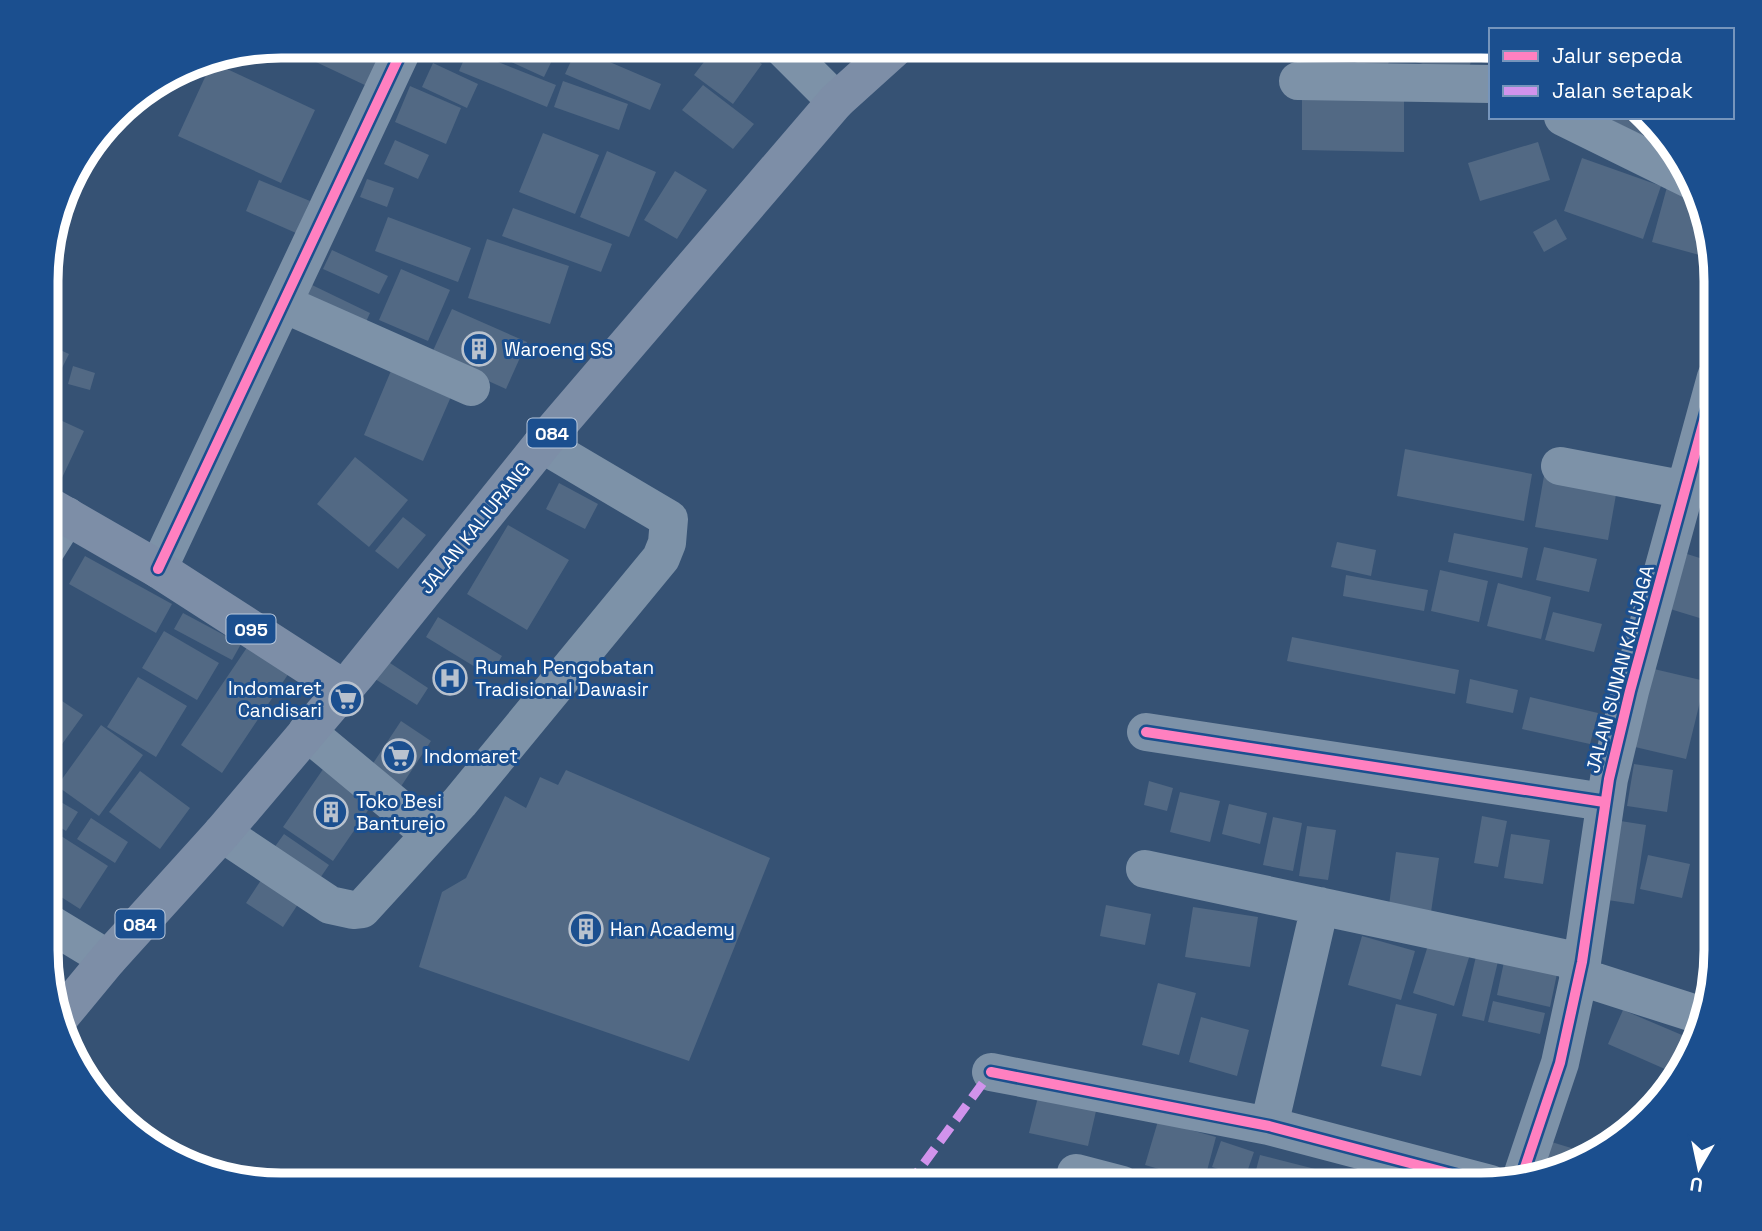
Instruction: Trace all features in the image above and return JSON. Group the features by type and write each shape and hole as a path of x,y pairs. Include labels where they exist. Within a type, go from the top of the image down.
{"main road":[{"name":"JALAN KALIURANG","path":"66,1010 108,959 222,833 344,689 542,444 836,101 884,58"},
{"name":"095","path":"58,512 158,569 344,689"}],"street":[{"path":"158,569 398,58"},
{"path":"793,58 836,101"},
{"path":"1298,81 1489,84"},
{"path":"1566,119 1676,173"},
{"path":"284,304 471,387"},
{"name":"JALAN SUNAN KALIJAGA","path":"1524,1169 1560,1063 1580,969 1603,811 1630,691 1704,422"},
{"path":"222,833 330,905 362,909 460,802 661,558 667,543 669,519 542,444"},
{"path":"1560,466 1686,490"},
{"path":"307,732 430,834"},
{"path":"1146,732 1603,811"},
{"path":"1423,792 1603,811"},
{"path":"1145,869 1320,906 1580,969 1695,1013"},
{"path":"1269,1126 1320,906"},
{"path":"58,929 108,959"},
{"path":"991,1072 1269,1126 1448,1173"}],"building":[{"path":"307,58 382,58 369,87"},
{"path":"465,58 488,58 556,85 547,107 459,71"},
{"path":"505,58 553,58 544,77"},
{"path":"572,58 600,58 661,84 650,110 565,74"},
{"path":"707,58 754,58 762,64 733,104 694,75"},
{"path":"1342,58 1390,58 1385,72"},
{"path":"1401,58 1472,58 1467,76"},
{"path":"433,63 478,84 467,108 422,87"},
{"path":"222,66 315,110 281,183 178,136 208,70"},
{"path":"563,81 628,104 619,130 554,107"},
{"path":"703,85 754,124 733,149 682,110"},
{"path":"410,86 461,108 446,144 395,122"},
{"path":"1302,95 1404,97 1404,152 1302,150"},
{"path":"1610,119 1634,119 1646,131 1642,136"},
{"path":"543,133 599,155 575,214 519,192"},
{"path":"395,140 429,155 418,179 384,164"},
{"path":"1538,142 1550,180 1480,201 1468,163"},
{"path":"607,151 656,172 629,237 580,217"},
{"path":"1582,158 1661,186 1643,239 1564,211"},
{"path":"675,171 707,190 677,239 644,220"},
{"path":"367,179 394,188 387,207 360,197"},
{"path":"259,180 310,201 296,233 246,211"},
{"path":"1667,187 1685,192 1697,223 1703,256 1652,242"},
{"path":"513,208 612,244 601,272 502,236"},
{"path":"388,217 471,248 458,282 375,251"},
{"path":"1556,219 1567,239 1544,252 1533,232"},
{"path":"487,239 569,266 550,324 468,298"},
{"path":"332,250 388,276 379,294 323,269"},
{"path":"401,269 450,290 428,341 379,320"},
{"path":"312,285 370,313 361,333 302,305"},
{"name":"Waroeng SS","path":"452,309 527,342 506,389 431,355"},
{"path":"58,349 69,354 58,376"},
{"path":"73,366 95,373 90,390 68,384"},
{"path":"393,366 453,392 423,461 364,435"},
{"path":"58,419 84,431 61,480 58,479"},
{"path":"1405,449 1532,474 1524,521 1397,496"},
{"path":"355,457 408,500 369,547 317,504"},
{"path":"1544,476 1617,489 1608,540 1535,527"},
{"path":"559,483 598,504 585,529 546,509"},
{"path":"403,517 426,535 398,569 375,551"},
{"path":"508,525 569,560 527,630 467,594"},
{"path":"1454,533 1528,548 1522,578 1448,562"},
{"path":"1337,542 1376,550 1371,576 1331,567"},
{"path":"1544,547 1597,559 1589,592 1536,580"},
{"path":"1687,554 1704,559 1704,619 1670,609"},
{"path":"85,556 172,604 156,633 69,584"},
{"path":"1440,570 1488,581 1479,622 1431,611"},
{"path":"1346,575 1428,590 1424,611 1343,596"},
{"path":"1498,583 1551,597 1541,639 1487,626"},
{"path":"1553,612 1602,624 1594,652 1545,640"},
{"path":"183,613 241,644 232,660 174,629"},
{"path":"438,617 502,656 490,676 426,637"},
{"path":"164,631 219,663 197,700 142,668"},
{"path":"1292,637 1459,670 1455,694 1287,661"},
{"path":"248,646 289,673 222,773 181,745"},
{"path":"387,661 428,688 417,705 375,679"},
{"path":"1654,669 1704,681 1686,759 1635,747"},
{"path":"138,677 187,706 156,757 107,727"},
{"path":"1470,679 1518,690 1513,713 1466,703"},
{"path":"1530,697 1598,713 1590,744 1522,729"},
{"path":"58,698 83,715 58,750"},
{"name":"Indomaret","path":"401,721 431,741 398,791 368,771"},
{"path":"101,725 143,755 99,816 58,785"},
{"name":"Toko Besi Banturejo","path":"328,762 378,796 333,861 283,827"},
{"path":"1634,764 1673,770 1667,812 1627,806"},
{"name":"Han Academy","path":"566,770 770,858 689,1061 419,967 442,892 466,878 505,796 526,808 540,777 558,785"},
{"path":"140,771 190,808 160,849 109,812"},
{"path":"1149,781 1173,788 1167,811 1144,805"},
{"path":"1180,792 1220,801 1210,842 1170,832"},
{"path":"58,800 78,812 66,831 58,826"},
{"path":"1229,804 1267,813 1260,844 1222,834"},
{"path":"1482,816 1507,821 1498,867 1474,863"},
{"path":"1273,817 1302,823 1293,871 1263,865"},
{"path":"91,818 128,842 115,863 77,839"},
{"path":"1614,820 1646,825 1634,904 1601,899"},
{"path":"1307,826 1336,830 1328,880 1299,876"},
{"path":"58,834 108,866 80,909 58,895"},
{"path":"284,834 329,865 312,890 266,859"},
{"path":"1511,834 1550,840 1543,884 1504,878"},
{"path":"1396,852 1439,858 1430,919 1388,913"},
{"path":"1648,855 1690,864 1682,898 1640,889"},
{"path":"267,871 304,895 283,927 246,903"},
{"path":"1106,905 1151,914 1145,945 1100,936"},
{"path":"1193,907 1258,917 1250,967 1185,957"},
{"path":"1362,936 1415,951 1401,1000 1348,985"},
{"path":"1430,939 1471,951 1454,1006 1413,993"},
{"path":"1477,952 1499,957 1484,1021 1462,1016"},
{"path":"1505,957 1558,969 1550,1007 1497,995"},
{"path":"1158,983 1196,993 1179,1055 1142,1045"},
{"path":"1493,1001 1545,1013 1540,1034 1488,1022"},
{"path":"1396,1004 1437,1014 1421,1076 1381,1066"},
{"path":"1623,1010 1686,1037 1668,1071 1608,1044"},
{"path":"1201,1017 1249,1030 1237,1076 1189,1062"},
{"path":"1038,1097 1096,1111 1088,1146 1029,1133"},
{"path":"1158,1121 1216,1137 1206,1173 1173,1173 1145,1165"},
{"path":"1545,1140 1579,1150 1553,1161 1538,1165"},
{"path":"1221,1141 1254,1152 1247,1173 1230,1173 1212,1167"},
{"path":"1260,1155 1331,1173 1255,1173"}],"marked path":[{"path":"917,1173 991,1072"}],"cycle path":[{"path":"158,569 398,58"},
{"path":"1524,1169 1560,1063 1582,962 1609,779 1630,691 1704,421"},
{"path":"1146,732 1604,802"},
{"path":"991,1072 1269,1126 1448,1173"}],"place":[{"name":"Waroeng SS","path":"479,349"},
{"name":"Rumah Pengobatan Tradisional Dawasir","path":"450,678"},
{"name":"Indomaret Candisari","path":"346,699"},
{"name":"Indomaret","path":"399,756"},
{"name":"Toko Besi Banturejo","path":"331,812"},
{"name":"Han Academy","path":"586,929"}]}
